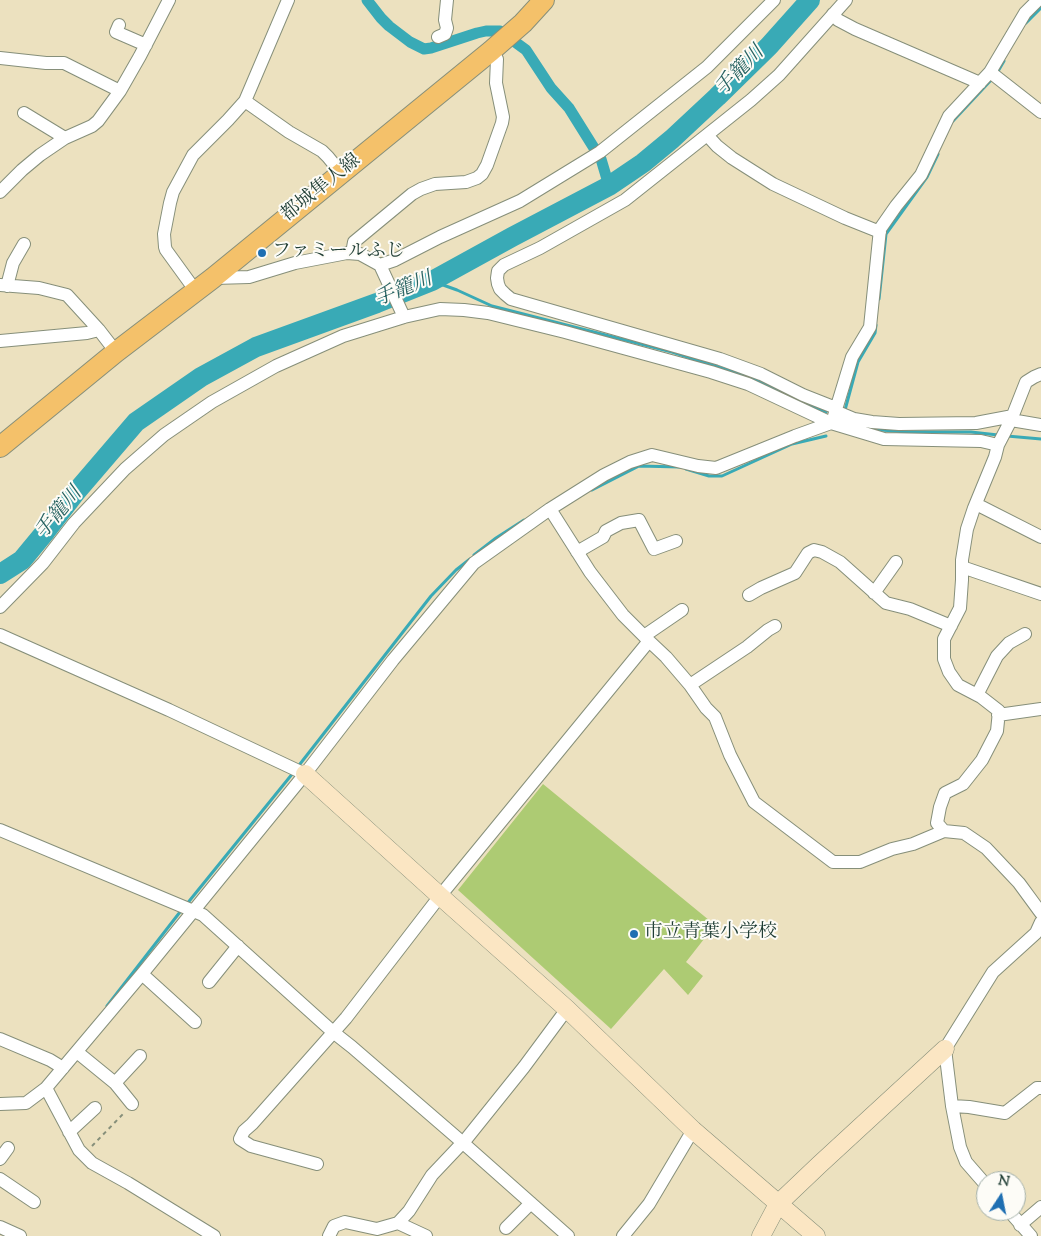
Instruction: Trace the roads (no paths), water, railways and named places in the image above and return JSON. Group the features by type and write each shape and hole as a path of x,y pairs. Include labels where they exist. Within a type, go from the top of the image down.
{"main road":[{"name":"都城隼人線","path":"0,447 116,352 213,278 492,50 544,0"}],"street":[{"path":"0,192 40,155 65,138 95,124 120,91 169,0"},
{"path":"195,290 166,250 164,234 167,214 174,192 193,155 245,101 288,0"},
{"path":"438,38 445,34 447,28 445,20 447,0"},
{"path":"380,265 395,260 440,237 520,201 600,152 708,67 774,0"},
{"path":"846,0 779,75 711,133 625,200 540,248 504,265 498,271 498,284 505,294 512,299 720,359 761,374 884,439 981,441 998,444"},
{"path":"0,1104 26,1102 46,1088 306,774 392,660 474,563 550,509 604,475 630,462 652,455 698,466 716,468 795,436 834,414 852,357 870,328 881,229 896,206 921,175 949,116 991,72 1025,13 1038,0"},
{"path":"833,14 855,29 980,83"},
{"path":"120,25 116,32 146,45"},
{"path":"352,253 354,242 412,194 435,184 466,182 482,174 503,117 496,83 497,59 492,50"},
{"path":"0,58 64,63 120,91"},
{"path":"991,72 1041,112"},
{"path":"245,101 288,132 322,151 341,173"},
{"path":"24,113 65,138"},
{"path":"711,133 761,169 881,229"},
{"path":"24,244 13,263 4,286 39,288 67,295 116,352"},
{"path":"213,278 256,276 296,263 352,253 360,254 380,265 404,318"},
{"path":"0,607 43,563 74,523 125,469 164,435 212,402 276,366 343,336 440,309 488,313 565,332 711,372 854,419 899,424 976,423 1011,420 1041,425"},
{"path":"0,341 99,330"},
{"path":"944,830 937,823 945,793 963,784 982,760 997,731 998,712 977,695 958,685 949,672 944,659 944,639 960,608 962,560 967,529 995,457 998,444 1011,420 1026,382 1041,374"},
{"path":"976,504 1041,537"},
{"path":"550,509 590,572 623,615 666,657 715,718 730,755 754,802 833,862 860,862 892,849 913,844 944,830 964,833 986,848 1019,883 1041,913"},
{"path":"577,552 603,537 606,531 621,523 639,520 654,549 676,541"},
{"path":"749,595 795,573 808,554 814,550 822,552 840,562 886,604 910,609 950,626"},
{"path":"874,593 896,562"},
{"path":"962,568 1041,594"},
{"path":"317,1164 251,1146 240,1139 244,1131 346,1018 440,896 646,638 682,610"},
{"path":"690,685 775,626"},
{"path":"977,695 997,656 1009,643 1025,634"},
{"path":"0,635 169,710 306,774 568,1009 694,1130 816,1236"},
{"path":"998,715 1041,709"},
{"path":"0,830 203,915 333,1032 568,1236"},
{"path":"760,1236 778,1204 945,1049 993,972 1039,930"},
{"path":"209,982 238,946"},
{"path":"142,974 194,1022"},
{"path":"329,1236 334,1226 345,1222 377,1229 398,1223 409,1211 432,1175 524,1067 568,1009"},
{"path":"0,1039 50,1060 63,1068"},
{"path":"945,1049 952,1106 960,1147 966,1162 976,1174"},
{"path":"76,1052 115,1083 132,1104"},
{"path":"115,1083 140,1056"},
{"path":"46,1088 79,1150 92,1163 214,1236"},
{"path":"952,1106 1005,1112 1037,1088 1041,1088"},
{"path":"69,1132 95,1108"},
{"path":"623,1236 649,1204 694,1130"},
{"path":"0,1159 8,1148"},
{"path":"0,1179 34,1202"},
{"path":"506,1228 531,1204"},
{"path":"1020,1225 1041,1207"},
{"path":"1017,1221 1031,1236"},
{"path":"398,1223 426,1236"},
{"path":"0,1228 20,1236"}],"waterway":[{"path":"367,0 389,26 410,42 424,49 477,33 500,31 526,50 551,88 569,108 594,148"},
{"name":"手籠川","path":"0,574 22,560 76,492 136,422 201,377 256,347 432,281 609,186 643,163 672,139 769,46 810,0"},
{"path":"1026,23 1041,8"},
{"path":"997,73 1004,61"},
{"path":"953,121 993,78"},
{"path":"879,299 886,234 927,177 938,154"},
{"path":"601,159 609,186"},
{"path":"432,281 492,306 672,352 752,378 826,412"},
{"path":"845,410 858,362 875,333 876,325"},
{"path":"865,427 906,432 971,432 998,435"},
{"path":"686,469 709,476 722,476 792,444 826,436"},
{"path":"1007,436 1041,439"},
{"path":"592,490 639,466 680,467"},
{"path":"474,555 524,520"},
{"path":"300,764 431,596 456,570 470,559"},
{"path":"186,905 293,773"},
{"path":"107,1006 180,912"}],"place":[{"name":"ファミールふじ","path":"262,253"},
{"name":"市立青葉小学校","path":"634,934"}]}
